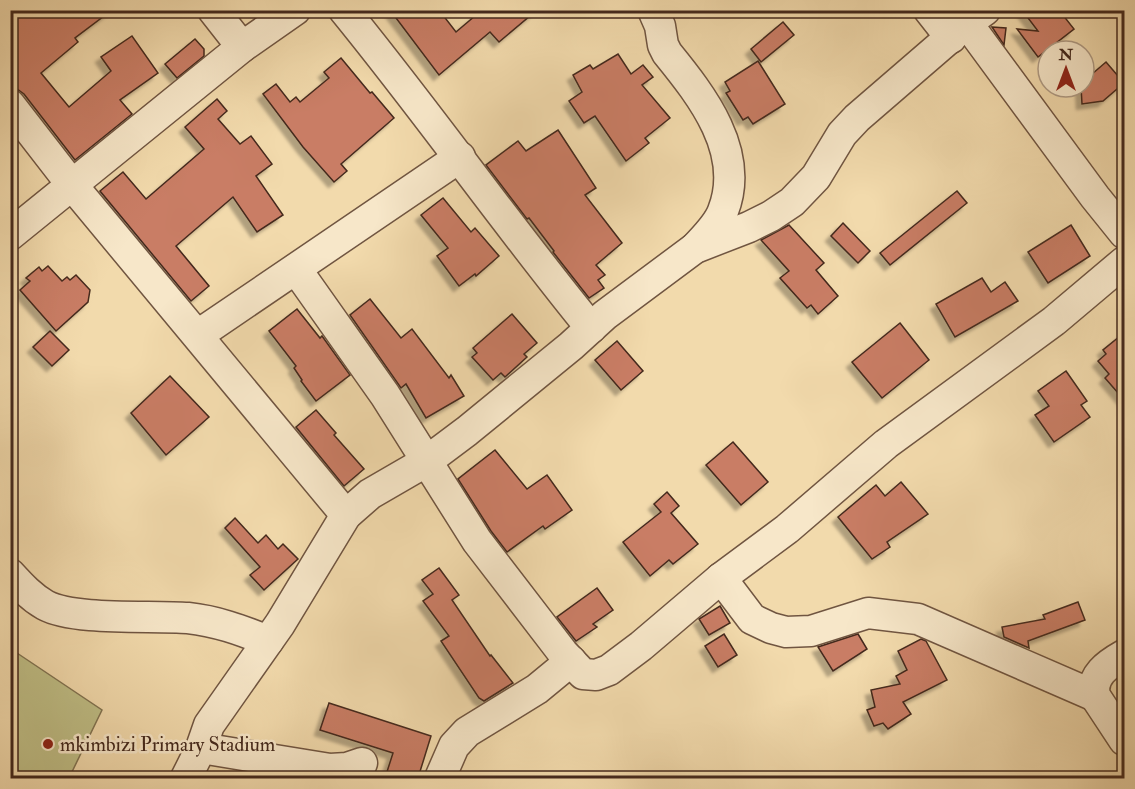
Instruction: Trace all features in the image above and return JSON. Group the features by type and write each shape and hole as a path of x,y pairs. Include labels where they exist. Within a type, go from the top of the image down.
{"street":[{"path":"213,10 242,47"},
{"path":"10,235 242,47 295,10"},
{"path":"344,10 460,157 542,268 591,328"},
{"path":"186,778 201,748 209,725 268,641 346,515 370,494 427,461 504,402 605,315 695,248 724,210 729,181 728,156 710,111 667,53 653,10"},
{"path":"929,10 968,24 1088,188 1125,233"},
{"path":"695,248 749,227 792,202 816,177 842,134 857,118 968,24"},
{"path":"10,105 72,185 346,515"},
{"path":"198,335 460,157"},
{"path":"296,269 385,395 477,541 571,661 583,674 596,675 609,670 649,640 721,578 788,529 886,444 1054,321 1125,262"},
{"path":"10,574 24,591 47,606 75,613 189,618 229,625 268,641"},
{"path":"721,578 752,619 786,632 811,631 868,613 918,619 1095,696 1125,740"},
{"path":"1095,696 1095,682 1100,673 1125,655"},
{"path":"440,778 454,746 467,732 537,689 571,661"},
{"path":"201,748 330,769 347,768 362,763"}],"shaded area":[{"name":"mkimbizi Primary Stadium","path":"11,649 102,710 69,778 11,778"}],"building":[{"path":"10,10 112,10 75,38 78,42 41,73 69,107 111,71 101,57 132,36 158,73 120,100 132,114 75,160 24,94 17,89 10,88"},
{"path":"390,10 439,10 456,32 482,10 537,10 499,42 490,32 439,75"},
{"path":"1022,10 1059,10 1074,29 1061,39 1036,39 1036,54 1017,29 1038,31"},
{"path":"783,22 794,35 761,62 751,49"},
{"path":"992,27 1006,28 1004,45"},
{"path":"195,39 204,49 204,56 177,78 165,64"},
{"path":"618,54 631,74 643,65 653,77 642,85 670,118 645,138 649,143 626,161 595,116 584,123 569,101 582,92 573,75 590,65 593,69"},
{"path":"341,58 394,118 341,164 347,171 334,182 303,147 263,94 276,84 290,102 296,97 300,102 329,78 324,72"},
{"path":"758,61 785,104 753,124 748,117 743,120 726,93 730,91 725,82"},
{"path":"1106,62 1124,83 1103,101 1082,104 1082,99 1096,99 1096,71"},
{"path":"217,99 227,111 218,119 240,144 251,136 272,164 256,176 283,215 257,232 233,197 176,246 209,286 191,301 100,191 123,172 146,199 204,149 185,127"},
{"path":"558,130 596,188 585,195 622,243 596,265 605,275 598,280 604,288 589,298 486,165 518,141 526,151"},
{"path":"957,191 967,203 890,265 880,253"},
{"path":"443,198 471,232 475,228 499,256 476,276 475,274 459,286 437,256 448,248 421,215"},
{"path":"843,223 870,251 858,263 831,236"},
{"path":"789,225 824,263 816,270 838,296 818,314 811,305 807,308 780,278 789,271 761,240"},
{"path":"1071,225 1090,256 1048,283 1028,252"},
{"path":"48,266 62,281 67,277 70,280 76,275 90,290 88,302 56,331 20,290 30,281 26,278 39,267 42,271"},
{"path":"982,278 991,292 1005,282 1018,301 955,337 936,304"},
{"path":"370,299 401,338 412,329 449,378 451,375 464,396 426,418 406,384 401,388 350,315"},
{"path":"297,309 320,338 322,336 350,375 316,401 301,381 294,368 296,366 269,331"},
{"path":"512,314 537,343 524,354 527,357 505,377 501,373 493,380 472,357 477,353 473,348"},
{"path":"900,323 929,360 882,398 852,362"},
{"path":"50,331 69,350 52,366 33,347"},
{"path":"1125,332 1125,401 1105,378 1109,374 1098,361 1106,354 1103,350"},
{"path":"617,341 643,371 621,390 595,360"},
{"path":"1066,371 1087,401 1081,405 1090,417 1054,442 1035,415 1049,406 1038,391"},
{"path":"170,376 209,417 166,455 131,413"},
{"path":"316,410 336,433 334,435 364,469 344,486 296,427"},
{"path":"733,442 768,482 741,505 706,465"},
{"path":"495,450 527,489 547,475 572,510 545,529 543,526 507,552 458,479"},
{"path":"901,482 928,514 887,542 890,547 872,559 838,517 876,485 885,496"},
{"path":"667,492 679,506 671,513 698,544 673,564 669,560 650,576 623,542 661,512 654,504"},
{"path":"235,518 258,543 266,535 278,549 283,544 298,559 264,590 250,575 260,567 225,528"},
{"path":"439,568 459,595 452,600 490,656 513,683 484,701 479,698 441,641 449,636 423,601 433,594 422,580"},
{"path":"597,588 613,610 593,624 597,627 576,641 557,617"},
{"path":"1078,602 1085,620 1028,641 1029,648 1004,637 1002,627 1045,619 1043,615"},
{"path":"720,606 730,623 709,635 699,619"},
{"path":"724,634 737,655 718,667 705,646"},
{"path":"858,634 867,649 833,671 818,647"},
{"path":"921,639 926,641 947,680 903,702 911,714 888,729 883,723 874,726 867,710 875,707 871,690 900,684 896,676 907,670 898,651"},
{"path":"329,703 431,736 418,778 385,778 393,753 320,730"}],"place":[{"name":"mkimbizi Primary Stadium","path":"48,744"}]}
